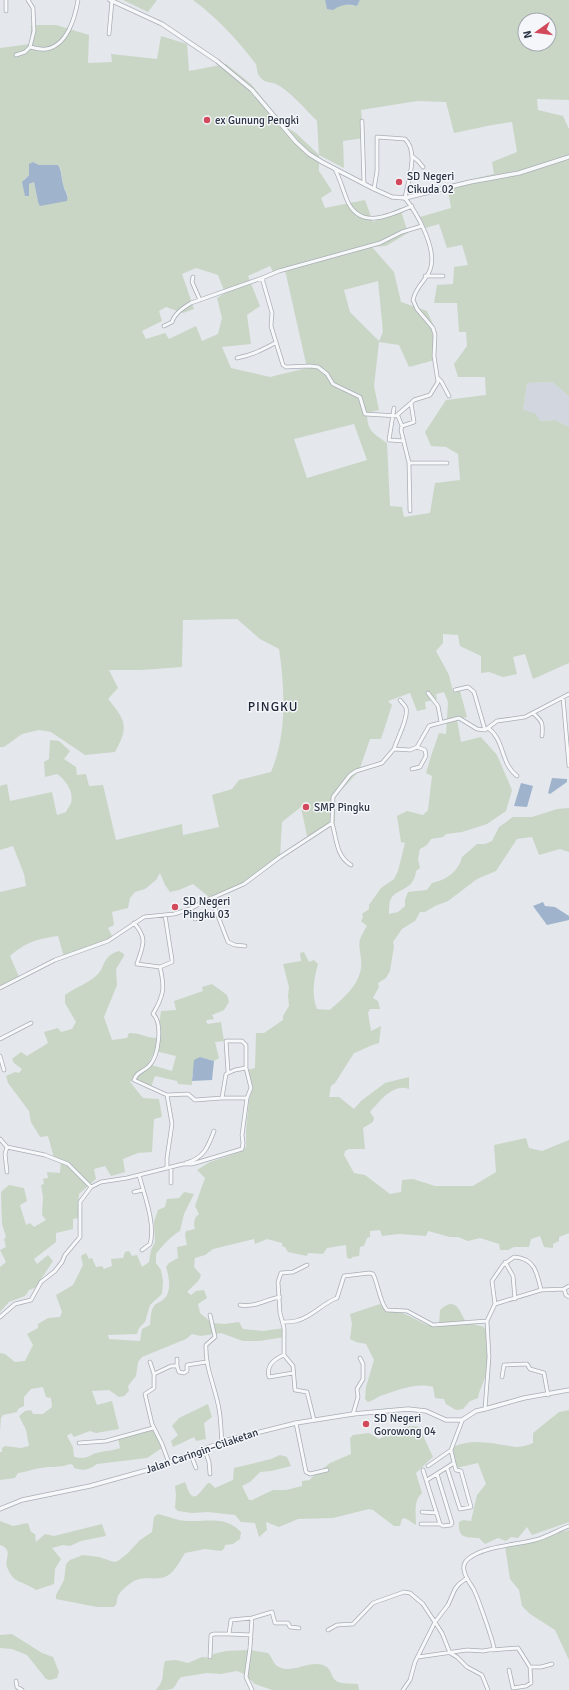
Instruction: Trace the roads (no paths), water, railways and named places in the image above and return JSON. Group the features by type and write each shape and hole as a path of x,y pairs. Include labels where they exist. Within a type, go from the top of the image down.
{"street":[{"path":"6,0 6,11"},
{"path":"16,55 25,52 30,47 34,31 33,8 28,0"},
{"path":"30,47 45,50 56,45 69,30 76,11 78,0"},
{"path":"109,34 111,1 139,12 162,24 217,61 252,90 296,142 309,154 335,169 392,197 405,198 519,172 569,157"},
{"path":"362,121 364,184"},
{"path":"374,189 377,171 377,137 405,139 411,148 412,156 405,198"},
{"path":"412,156 418,160 423,167"},
{"path":"335,169 348,200 354,210 360,214 369,218 384,217 412,206"},
{"path":"262,278 272,313 271,326 275,343 283,365 286,367 318,367 327,374 333,384 360,397 365,414 397,415 414,400 430,395 437,385 438,378 434,356 434,332 417,309 413,300 417,288 430,269 431,260 428,241 412,206 405,198"},
{"path":"164,326 172,322 181,310 191,303 279,271 380,243 402,232 422,226"},
{"path":"426,276 443,276"},
{"path":"193,277 192,282 200,300"},
{"path":"238,358 254,355 275,343"},
{"path":"438,378 449,396"},
{"path":"402,426 414,422 411,403"},
{"path":"394,408 389,440 404,441"},
{"path":"397,415 400,418 402,426 401,430 409,463 410,511"},
{"path":"409,463 447,464"},
{"path":"455,690 466,687 471,688 486,729"},
{"path":"428,693 438,706 441,722"},
{"path":"486,729 497,721 519,718 533,713 569,694"},
{"path":"563,697 569,766"},
{"path":"351,865 344,861 340,856 332,823 334,812 333,797 350,775 356,771 382,763 394,749 407,712 405,706 400,700"},
{"path":"533,713 543,723 542,736"},
{"path":"394,749 410,750 417,746 429,726 459,718 477,729 486,729 496,736 507,766 517,776"},
{"path":"412,769 420,767 426,756 425,750 417,746"},
{"path":"0,988 55,960 108,941 118,936 144,917 165,915 190,909 244,884 280,857 332,823"},
{"path":"211,898 228,942 235,945 245,946"},
{"path":"190,909 196,919 216,912"},
{"path":"134,923 142,932 144,941 137,964 160,967 172,962 165,915"},
{"path":"160,967 164,988 158,1006 153,1014 157,1018 158,1022 159,1040 156,1053 149,1066 137,1073 134,1080 167,1095 188,1094 195,1100 247,1098"},
{"path":"0,1039 31,1024"},
{"path":"183,1164 192,1164 242,1149 242,1135 247,1098 251,1088 246,1068 244,1042 226,1041 228,1072 226,1074 222,1098"},
{"path":"0,1056 4,1070"},
{"path":"228,1072 246,1068"},
{"path":"167,1095 172,1124 167,1158 171,1183"},
{"path":"0,1317 16,1304 31,1300 41,1282 55,1271 62,1262 65,1254 78,1239 80,1234 80,1202 91,1187 101,1182 139,1175 194,1160 203,1155 207,1150 214,1131"},
{"path":"0,1139 8,1146 68,1164 91,1187"},
{"path":"7,1172 5,1154 8,1146"},
{"path":"139,1175 151,1236 150,1244 142,1250"},
{"path":"134,1192 143,1190"},
{"path":"485,1408 489,1357 487,1321 494,1304 492,1281 505,1262 514,1257 527,1259 537,1275 540,1290"},
{"path":"505,1262 513,1276 515,1299"},
{"path":"284,1355 285,1338 280,1313 278,1282 279,1274 293,1272 307,1265"},
{"path":"283,1322 300,1320 310,1315 326,1303 337,1298 344,1276 369,1272 373,1274 376,1279 384,1306 387,1310 407,1311 433,1325 487,1321"},
{"path":"494,1304 515,1299 540,1290 564,1289 569,1286"},
{"path":"564,1289 566,1295 569,1297"},
{"path":"240,1305 244,1306 262,1303 271,1298 280,1297"},
{"path":"210,1315 214,1337 206,1345 208,1353 206,1362 219,1408 222,1444"},
{"path":"284,1355 292,1362 295,1390 307,1392 314,1420"},
{"path":"284,1355 274,1359 271,1363 268,1375 269,1377 293,1372"},
{"path":"353,1414 358,1397 357,1389 363,1379 363,1364 360,1358"},
{"path":"177,1359 179,1372 184,1373 187,1371 188,1365 206,1362"},
{"path":"150,1362 154,1374 154,1388 145,1394 153,1428 162,1444 169,1463"},
{"path":"502,1377 504,1364 527,1364 530,1369 544,1373 548,1395"},
{"path":"154,1374 171,1366 177,1366"},
{"name":"Jalan Caringin–Cilaketan","path":"0,1509 22,1500 90,1486 169,1463 222,1444 228,1440 296,1423 353,1414 408,1409 426,1411 443,1419 452,1421 462,1420 476,1411 485,1408 524,1398 548,1395 569,1390"},
{"path":"428,1466 451,1450 462,1422"},
{"path":"296,1423 306,1472 310,1474 327,1470"},
{"path":"79,1443 106,1441 153,1428"},
{"path":"205,1450 209,1462 210,1474"},
{"path":"447,1468 460,1509 471,1507 461,1471 456,1470 451,1450"},
{"path":"191,1454 196,1468"},
{"path":"426,1480 454,1463"},
{"path":"423,1470 440,1524"},
{"path":"421,1524 440,1524 443,1526 451,1525 452,1523 436,1474"},
{"path":"422,1512 437,1513"},
{"path":"492,1650 494,1647 492,1639 476,1595 466,1578 463,1567 469,1558 503,1546 547,1536 569,1526"},
{"path":"403,1690 410,1680 415,1662 435,1622 448,1605 459,1584 466,1578"},
{"path":"328,1630 337,1625 353,1624 373,1603 404,1592 416,1597 423,1604 442,1632 450,1653 457,1656 467,1667 482,1675 488,1690"},
{"path":"229,1634 232,1620 252,1618 272,1612 275,1623 288,1623 290,1627 299,1628"},
{"path":"252,1618 246,1677 252,1690"},
{"path":"210,1657 211,1635 251,1635"},
{"path":"418,1657 470,1650 518,1648 530,1667 532,1682 527,1688 513,1688 509,1670"},
{"path":"530,1667 541,1667 552,1664"},
{"path":"16,1681 17,1687 22,1690"}],"water":[{"path":"325,0 360,0 357,6 345,5 333,10 327,9"},
{"path":"33,162 39,165 58,165 67,194 67,201 40,206 34,182 29,184 29,196 25,196 22,182 29,175 29,164"},
{"path":"552,778 567,779 567,782 550,794 548,793"},
{"path":"521,783 533,786 527,807 514,806"},
{"path":"543,902 545,906 555,907 569,916 569,920 547,925 533,906"},
{"path":"200,1057 214,1061 212,1080 192,1081 194,1060"}],"place":[{"name":"ex Gunung Pengki","path":"207,120"},
{"name":"SD Negeri Cikuda 02","path":"399,182"},
{"name":"SMP Pingku","path":"306,807"},
{"name":"SD Negeri Pingku 03","path":"175,907"},
{"name":"SD Negeri Gorowong 04","path":"366,1424"}],"district":[{"name":"PINGKU","path":"273,707"}]}
